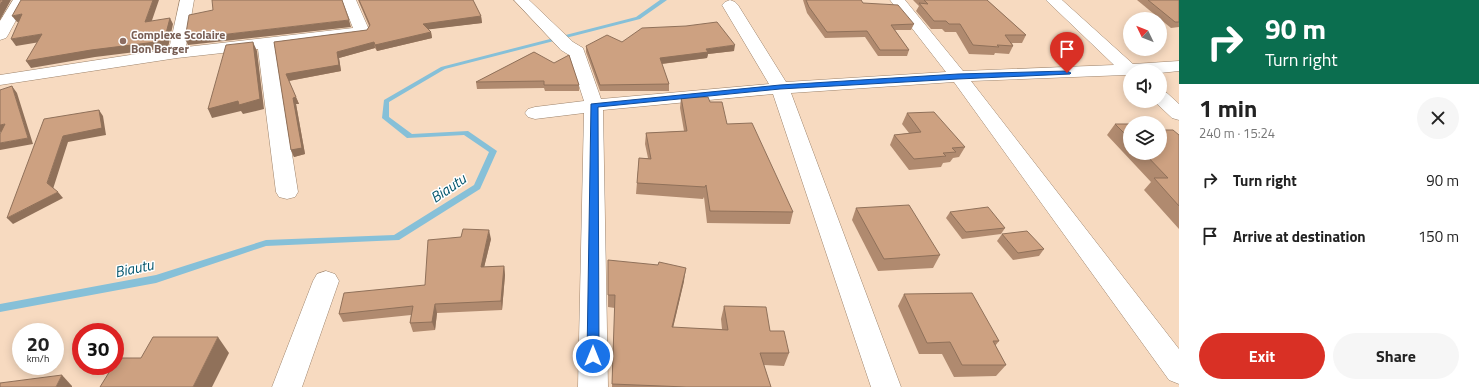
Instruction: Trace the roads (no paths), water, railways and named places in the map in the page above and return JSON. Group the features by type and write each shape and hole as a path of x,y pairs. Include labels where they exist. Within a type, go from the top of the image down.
{"street":[{"path":"0,35 20,0"},
{"path":"177,53 187,0"},
{"path":"0,80 177,53 362,32 349,0"},
{"path":"521,0 567,46 577,52 594,106 593,387"},
{"path":"897,0 958,76 1179,372"},
{"path":"1053,0 1123,65"},
{"path":"730,5 780,87 886,387"},
{"path":"266,43 287,192"},
{"path":"1167,67 1179,66"},
{"path":"535,113 780,87 958,76 1123,71"},
{"path":"1167,103 1179,114"},
{"path":"287,387 326,281"}],"waterway":[{"name":"Biautu","path":"0,308 156,279 266,243 396,238 477,187 493,151 465,133 410,136 385,118 386,101 443,68 638,18 664,0"}],"place":[{"name":"Complexe Scolaire Bon Berger","path":"123,41"}]}
